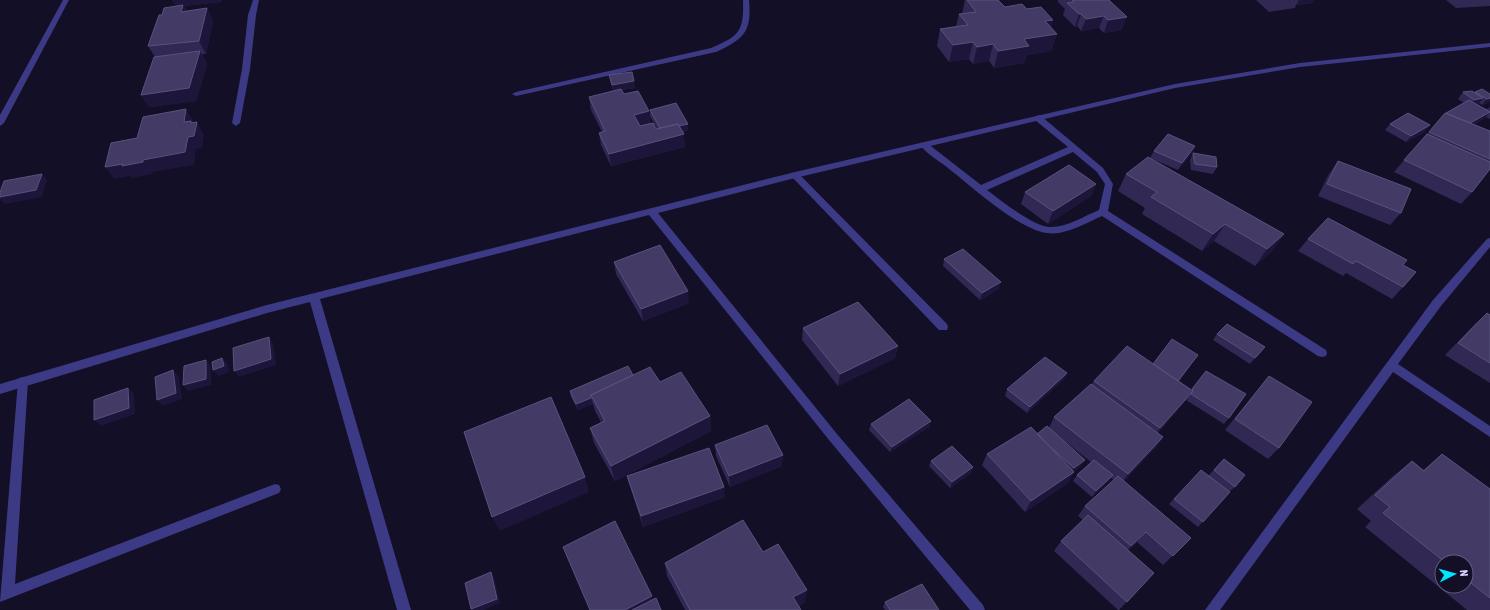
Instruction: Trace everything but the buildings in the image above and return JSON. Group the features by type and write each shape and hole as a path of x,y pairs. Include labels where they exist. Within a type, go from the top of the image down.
{"street":[{"path":"0,123 66,0"},
{"path":"236,124 246,69 252,15 256,0"},
{"path":"516,94 713,50 735,41 743,32 747,25 748,17 746,0"},
{"path":"0,389 267,309 795,175 1175,86 1300,65 1490,45"},
{"path":"1038,118 1100,170 1109,184 1103,212"},
{"path":"924,145 1023,220 1046,230 1065,228 1103,212"},
{"path":"981,189 1074,148"},
{"path":"795,175 943,327"},
{"path":"651,211 833,437 978,610"},
{"path":"1103,212 1322,353"},
{"path":"1212,610 1437,303 1490,241"},
{"path":"314,297 404,610"},
{"path":"1391,365 1490,432"},
{"path":"23,381 4,595 275,489"}]}
